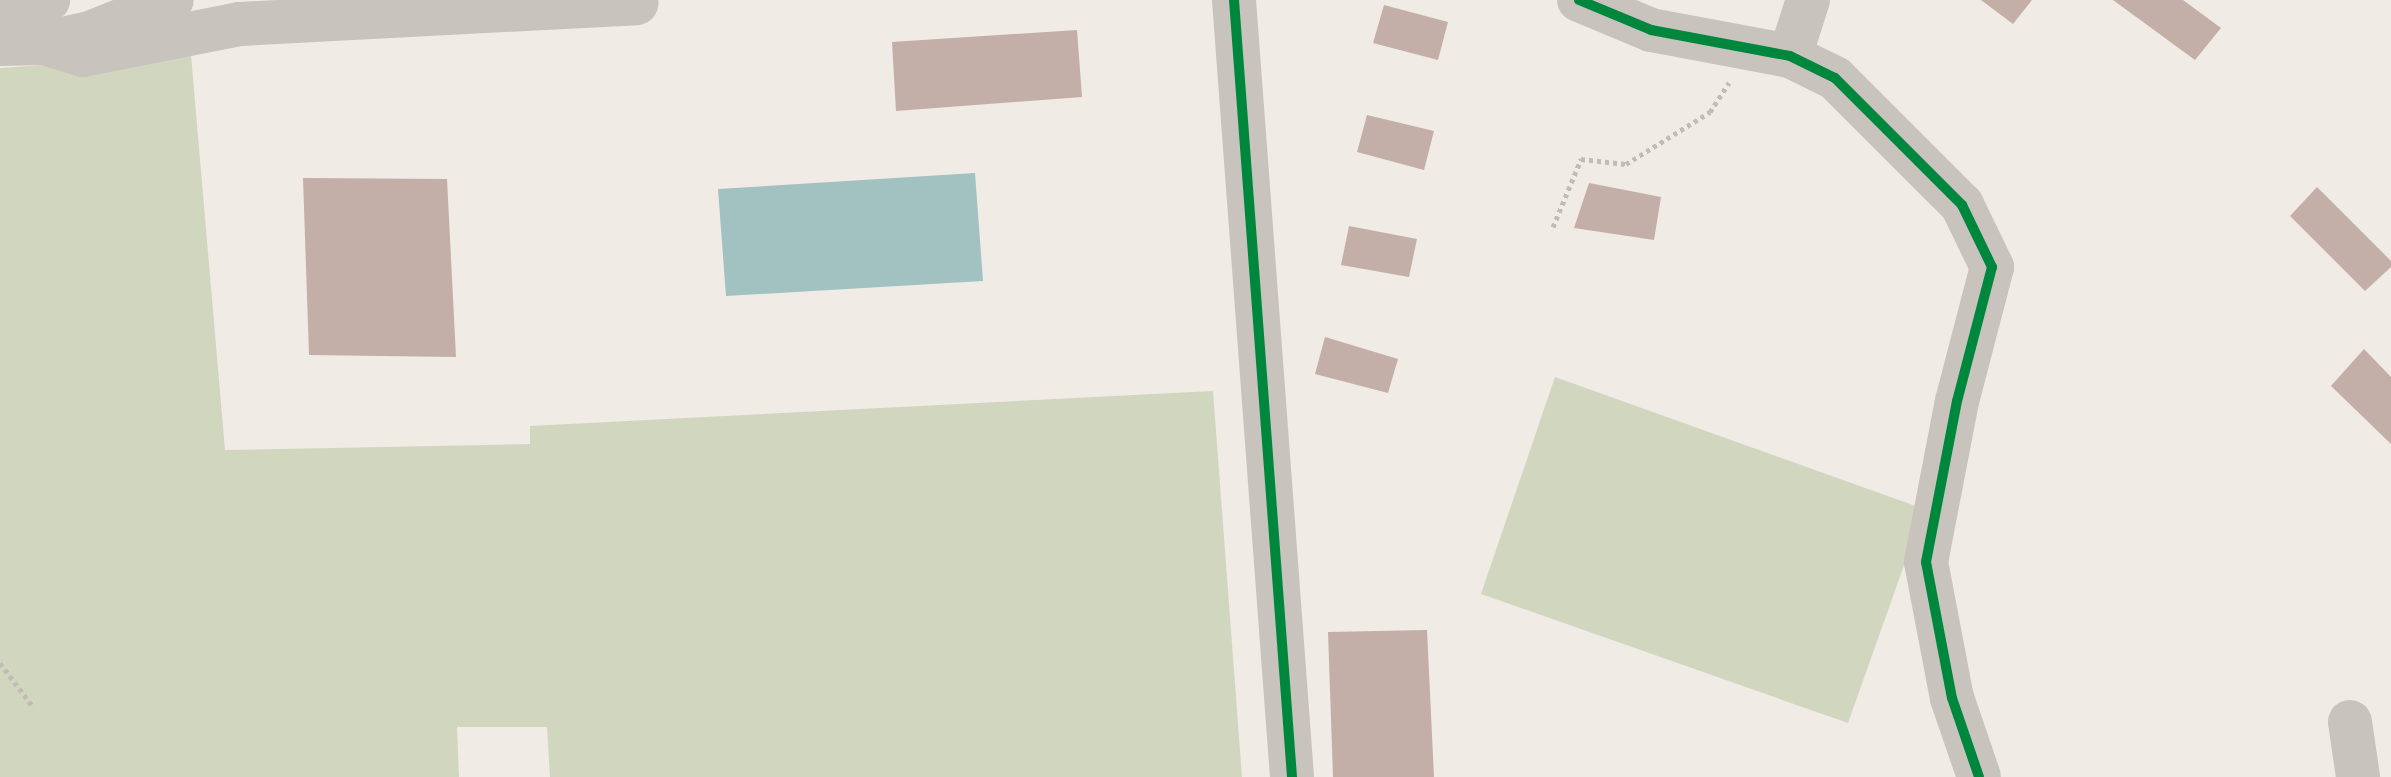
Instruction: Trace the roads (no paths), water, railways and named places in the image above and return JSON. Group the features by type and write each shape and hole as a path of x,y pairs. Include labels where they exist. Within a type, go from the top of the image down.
{"street":[{"path":"0,24 48,0"},
{"path":"0,44 44,43 90,33 172,0"},
{"path":"1234,0 1292,777"},
{"path":"1579,0 1651,30 1770,53 1835,78 1962,205 1992,267 1957,401 1926,562 1952,698 1979,777"},
{"path":"1770,53 1808,0"},
{"path":"44,43 83,55 239,24 504,4 636,3"},
{"path":"2350,722 2358,777"}],"water":[{"path":"975,173 983,281 726,296 718,189"}]}
